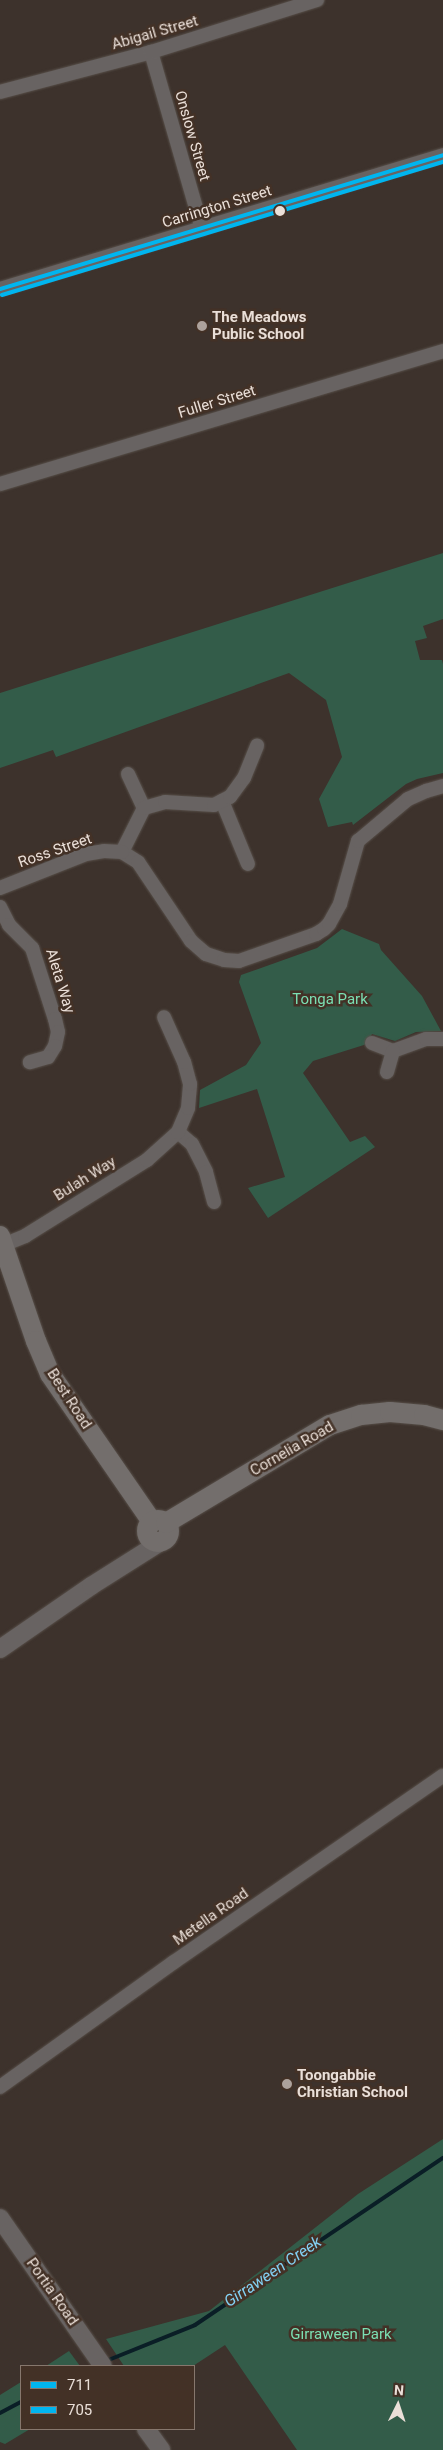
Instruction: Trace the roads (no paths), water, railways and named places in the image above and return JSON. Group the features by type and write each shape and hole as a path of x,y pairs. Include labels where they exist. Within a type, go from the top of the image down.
{"main road":[{"name":"Best Road","path":"1,1240 36,1341 50,1374 159,1532"},
{"name":"Cornelia Road","path":"159,1532 276,1455 330,1425 361,1415 390,1412 424,1415 443,1420"}],"street":[{"name":"Abigail Street","path":"0,92 151,52 318,0"},
{"name":"Onslow Street","path":"151,52 202,229"},
{"name":"Carrington Street","path":"0,289 443,155"},
{"name":"Fuller Street","path":"0,484 443,351"},
{"path":"257,746 244,778 230,797 214,805 165,802 144,808 122,852 138,862 191,941 206,954 224,960 239,961 324,930 340,904 358,841 408,799 443,786"},
{"path":"128,774 144,808"},
{"path":"222,801 248,864"},
{"name":"Ross Street","path":"0,888 86,854 104,851 122,852"},
{"name":"Aleta Way","path":"0,907 9,925 32,948 56,1019 57,1040 52,1052 48,1056 30,1062"},
{"name":"Bulah Way","path":"1,1240 25,1236 147,1160 178,1132 188,1108 190,1084 184,1062 164,1017"},
{"path":"372,1043 393,1051 426,1038 443,1039"},
{"path":"387,1072 393,1051"},
{"path":"178,1132 192,1144 206,1172 214,1202"},
{"name":"Cornelia Road","path":"0,1648 91,1586 159,1532"},
{"name":"Metella Road","path":"0,2087 166,1968 443,1776"},
{"name":"Portia Road","path":"0,2218 102,2365"},
{"path":"147,2430 161,2450"}],"waterway":[{"name":"Girraween Creek","path":"106,2361 195,2325 443,2158"},
{"name":"Girraween Creek","path":"0,2413 20,2403"}],"place":[{"name":"The Meadows Public School","path":"202,326"},
{"name":"Toongabbie Christian School","path":"287,2084"}],"park label":[{"name":"Tonga Park","path":"330,1000"},
{"name":"Girraween Park","path":"341,2335"}]}
